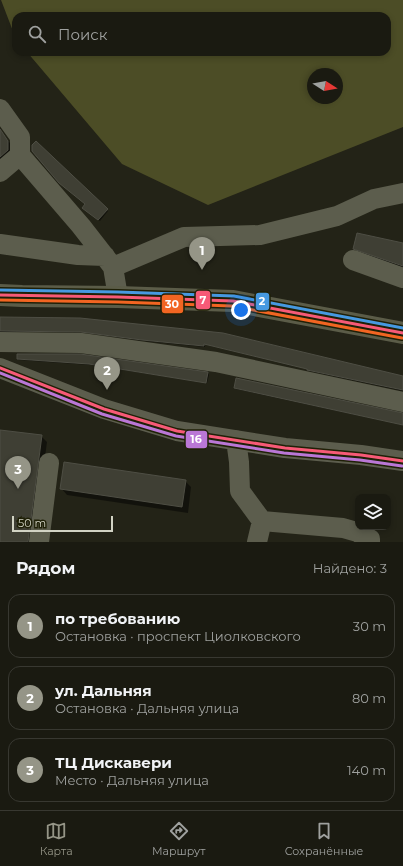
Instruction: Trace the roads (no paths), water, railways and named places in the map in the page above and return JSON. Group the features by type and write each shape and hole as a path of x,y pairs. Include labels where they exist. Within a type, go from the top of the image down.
{"main road":[{"path":"0,295 233,301 403,333"}],"street":[{"path":"0,109 20,137 20,155 81,226 109,262 118,297"},
{"path":"0,172 20,155"},
{"path":"0,244 78,255 109,262 184,237 260,236 337,216 374,199 403,192"},
{"path":"353,260 403,278"},
{"path":"0,342 81,344 216,362 403,402"},
{"path":"0,368 104,409 177,431 285,448 361,455 403,461"},
{"path":"236,440 239,462 240,491 262,521 343,528 357,532 370,540 370,542"},
{"path":"38,542 49,463"},
{"path":"257,542 262,521"}],"place":[{"name":"по требованию","path":"202,270"},
{"name":"ул. Дальняя","path":"107,390"},
{"name":"ТЦ Дискавери","path":"18,489"}]}
